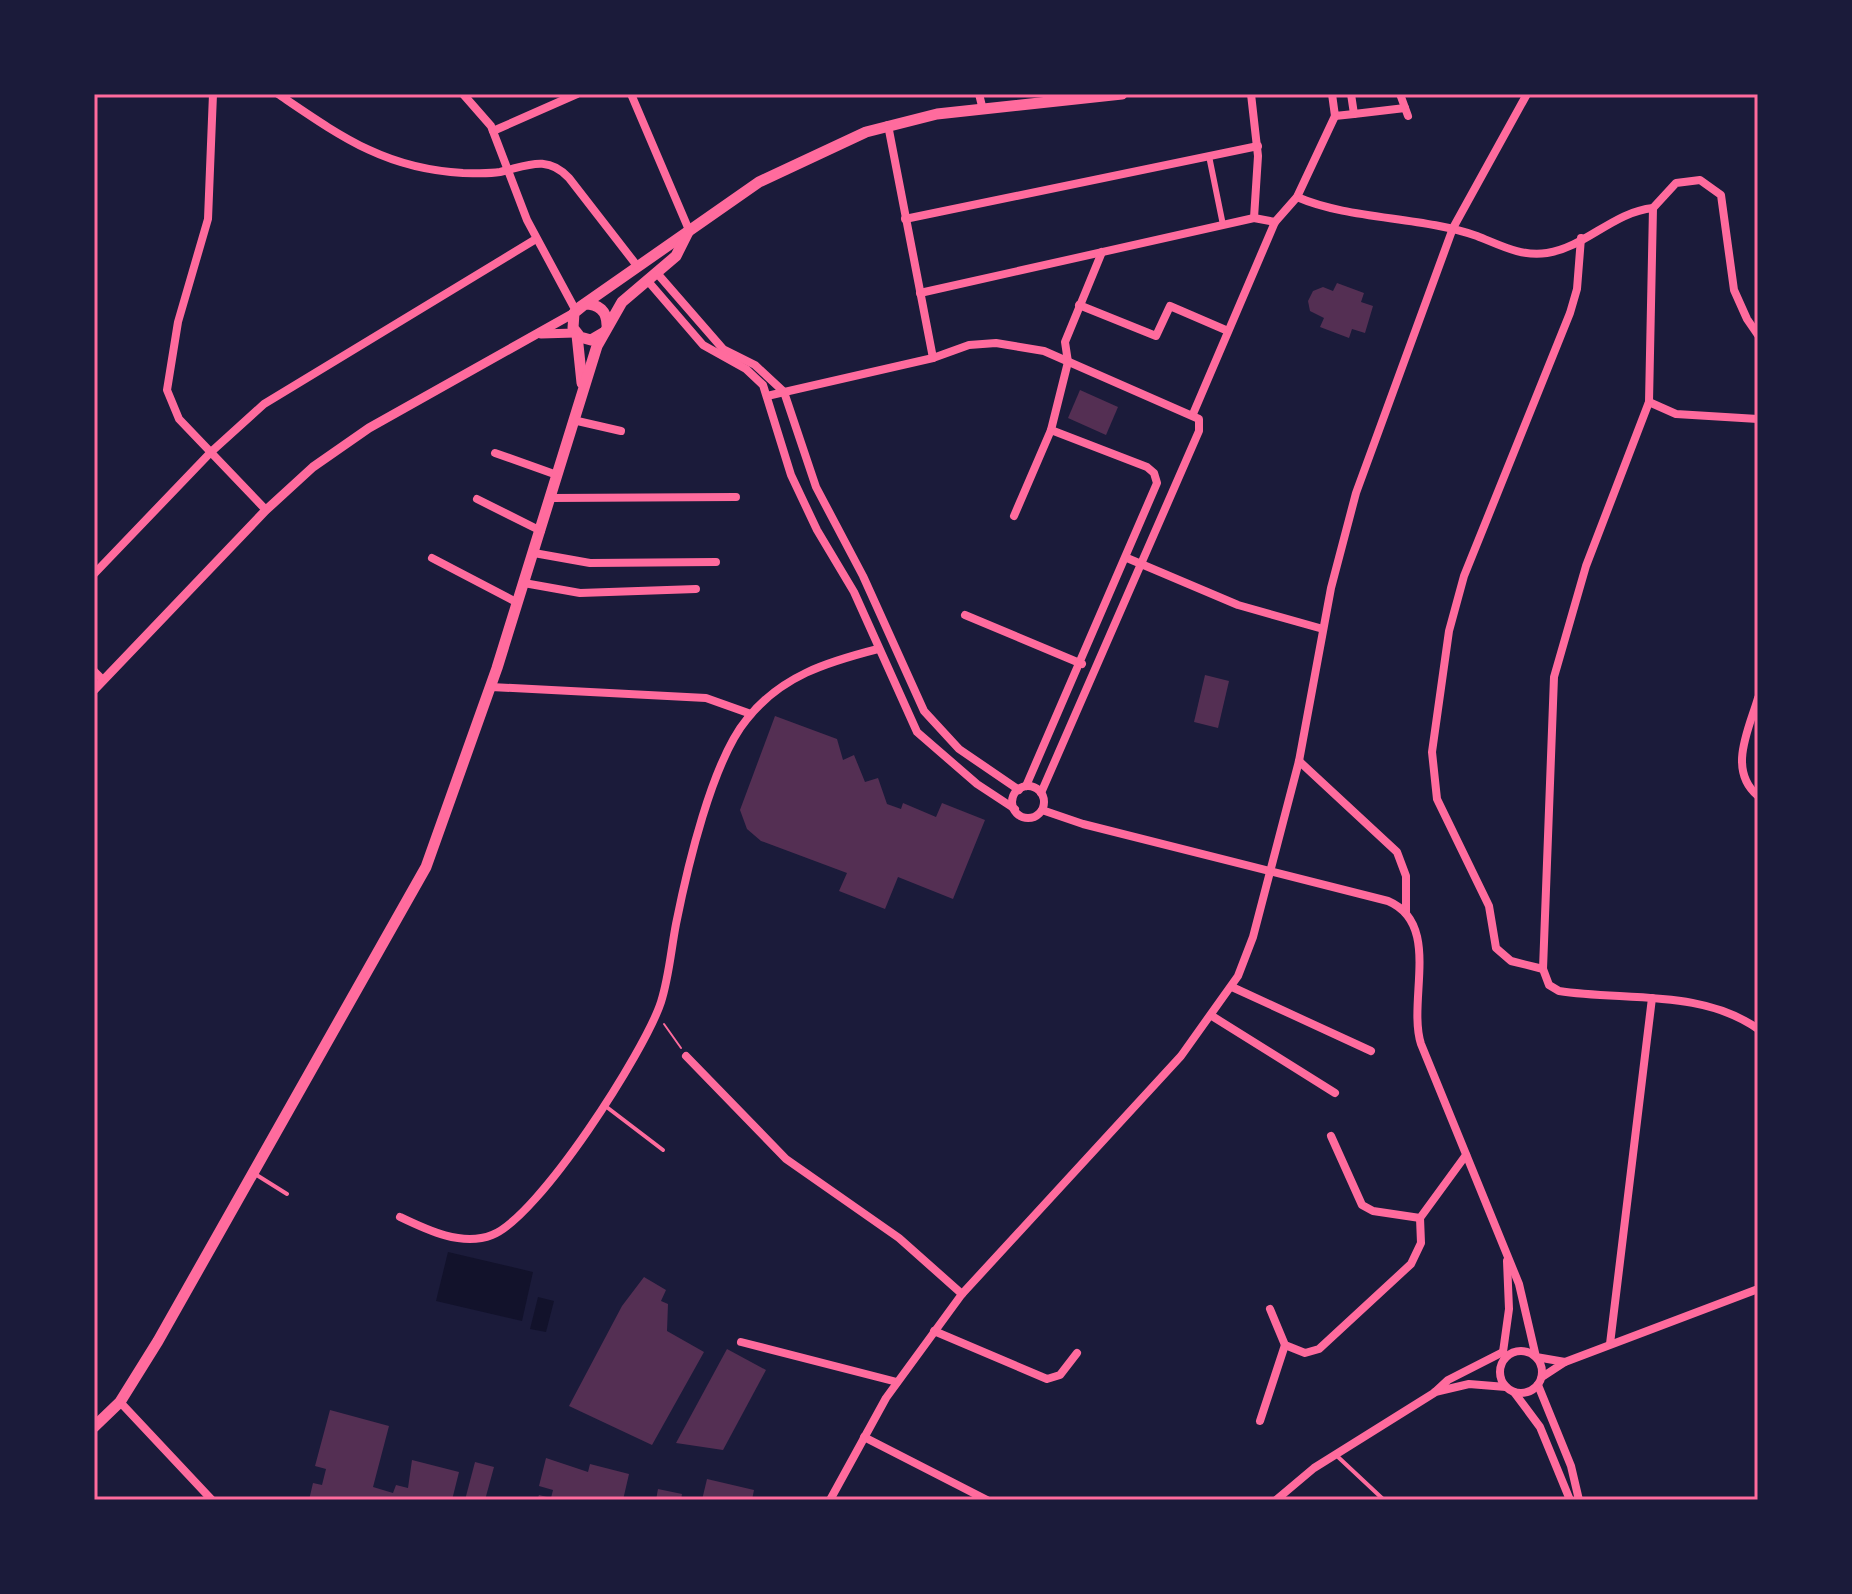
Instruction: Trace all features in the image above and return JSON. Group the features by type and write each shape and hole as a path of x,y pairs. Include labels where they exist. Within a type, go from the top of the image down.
{"main road":[{"path":"582,388 572,322 576,310 781,170 888,125 937,114 1122,94"},
{"path":"576,334 591,340 604,331 622,302 679,252 689,230"},
{"path":"94,1427 120,1402 255,1174 424,871 491,687 541,531 582,388 604,331 607,319 602,309 591,304 576,310"}],"street":[{"path":"213,94 208,219 181,309 167,384 173,409 266,510"},
{"path":"278,94 352,143 395,162 453,172 508,170 537,163 559,168 642,264 703,345 750,372 767,396 791,475 817,530 854,592 921,736 1026,817 1042,810 1083,824 1388,901 1406,913 1414,923 1419,944 1415,1010 1419,1039 1522,1294 1540,1381 1571,1466 1579,1500"},
{"path":"94,690 266,510 313,467 362,433 576,310 536,239 493,131 463,94"},
{"path":"493,131 577,94"},
{"path":"631,94 689,230"},
{"path":"979,94 983,110"},
{"path":"1251,94 1258,146 1254,218"},
{"path":"1193,414 1275,222 1297,197 1335,116 1332,94"},
{"path":"1351,94 1354,114"},
{"path":"1335,116 1406,112 1400,94"},
{"path":"830,1500 897,1382 962,1294 1181,1056 1232,987 1250,948 1299,761 1323,629 1356,493 1453,228 1527,94"},
{"path":"888,125 933,358"},
{"path":"905,219 1258,146"},
{"path":"1209,156 1223,225"},
{"path":"1758,335 1734,290 1725,204 1717,191 1705,181 1685,179 1671,186 1653,208 1649,402 1586,566 1554,677 1543,969 1549,985 1559,991 1652,998 1719,1010 1758,1029"},
{"path":"1297,197 1453,228 1525,253 1556,251 1626,213 1653,208"},
{"path":"920,293 1254,218 1275,222"},
{"path":"1543,969 1511,961 1496,948 1489,906 1437,799 1432,752 1458,595 1477,539 1570,313 1577,289 1581,238"},
{"path":"94,574 211,452 288,387 536,239"},
{"path":"1014,516 1051,430 1068,362 1065,342 1102,252"},
{"path":"651,276 717,343 755,365 784,392 813,479 863,576 921,706 959,749 1022,788 1041,793"},
{"path":"1079,305 1156,336 1170,306 1228,331"},
{"path":"534,335 576,334"},
{"path":"767,396 990,342 1029,347 1193,414 1200,422 1199,431 1142,565 1041,793 1042,810"},
{"path":"1649,402 1676,414 1758,419"},
{"path":"573,420 621,431"},
{"path":"1015,809 1014,797 1022,788 1082,664 1156,488 1156,476 1147,467 1051,430"},
{"path":"495,453 557,475"},
{"path":"551,498 736,497"},
{"path":"477,499 541,531"},
{"path":"534,553 590,563 716,562"},
{"path":"432,558 518,603"},
{"path":"1127,558 1238,605 1323,629"},
{"path":"524,583 574,593 696,589"},
{"path":"965,615 1082,664"},
{"path":"400,1217 434,1232 463,1239 492,1235 503,1229 545,1188 602,1104 657,1013 684,893 711,797 732,743 751,714 808,670 878,649"},
{"path":"94,671 103,680"},
{"path":"491,687 706,698 751,714"},
{"path":"1758,698 1741,764 1745,782 1758,796"},
{"path":"1299,761 1397,852 1406,876 1406,913"},
{"path":"1232,987 1371,1051"},
{"path":"1610,1344 1652,998"},
{"path":"1212,1016 1335,1093"},
{"path":"686,1056 786,1159 906,1243 962,1294"},
{"path":"1331,1136 1362,1205 1373,1211 1420,1218"},
{"path":"1285,1345 1301,1352 1319,1349 1399,1277 1420,1249 1420,1218 1466,1155"},
{"path":"1507,1260 1509,1309 1505,1354 1500,1368 1510,1389 1540,1427 1570,1500"},
{"path":"1434,1393 1469,1384 1527,1392 1565,1362 1758,1289"},
{"path":"1260,1421 1285,1345 1270,1309"},
{"path":"934,1331 1047,1379 1060,1375 1077,1353"},
{"path":"741,1342 897,1382"},
{"path":"1276,1500 1335,1455 1434,1393 1448,1380 1505,1354 1519,1351 1565,1362"},
{"path":"120,1402 212,1500"},
{"path":"864,1437 987,1500"}],"lane":[{"path":"602,1104 663,1150"},
{"path":"255,1174 287,1194"},
{"path":"1335,1455 1384,1500"}],"path":[{"path":"657,1013 686,1056"}],"shaded area":[{"path":"448,1252 533,1272 522,1321 436,1301"},
{"path":"538,1297 554,1301 546,1332 530,1329"}],"building":[{"path":"1337,283 1364,293 1361,302 1373,306 1365,333 1352,329 1349,338 1320,327 1324,318 1310,311 1308,301 1313,291 1323,287 1333,291"},
{"path":"1080,390 1118,407 1106,435 1068,418"},
{"path":"1205,675 1229,681 1218,728 1194,722"},
{"path":"775,716 837,739 843,760 854,755 865,782 878,778 887,804 901,809 903,803 936,817 942,803 985,820 953,899 898,877 885,909 839,891 847,873 761,841 747,829 740,810"},
{"path":"644,1277 666,1290 661,1301 668,1304 667,1331 704,1352 652,1445 569,1406 622,1306"},
{"path":"727,1349 766,1370 723,1450 676,1443"},
{"path":"330,1410 389,1426 373,1487 393,1493 396,1485 408,1488 412,1460 459,1472 452,1500 309,1500 313,1483 322,1485 326,1469 315,1466"},
{"path":"546,1458 588,1472 590,1464 629,1474 623,1500 537,1500 539,1495 551,1498 553,1490 539,1486"},
{"path":"475,1462 494,1467 485,1500 465,1500"},
{"path":"707,1479 754,1490 752,1500 702,1500"},
{"path":"658,1489 682,1494 681,1500 656,1500"}]}
